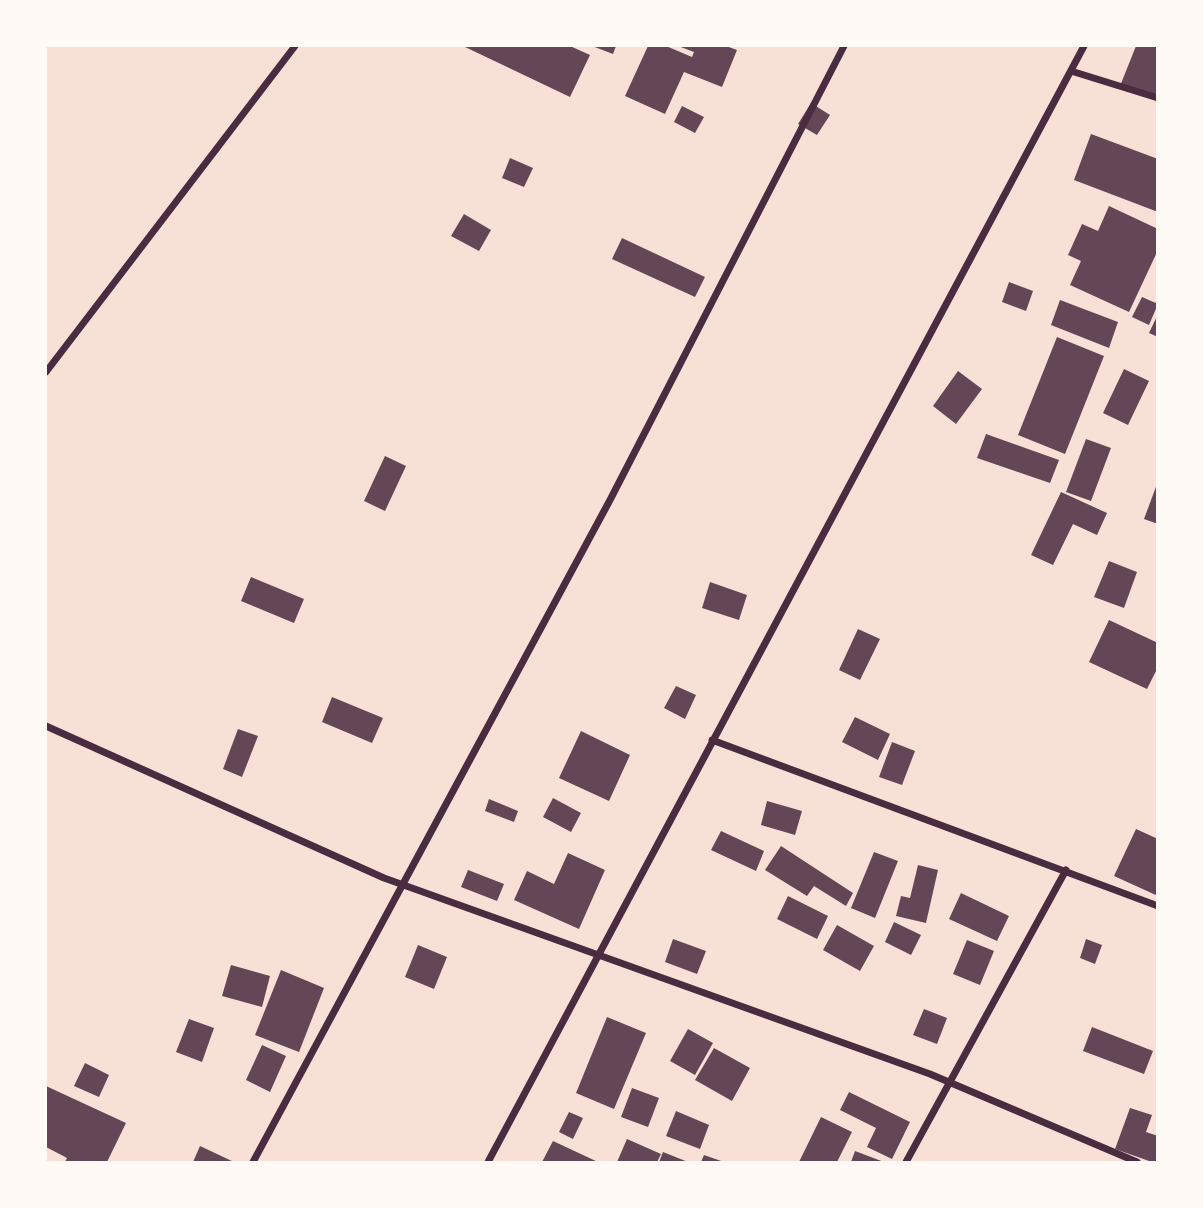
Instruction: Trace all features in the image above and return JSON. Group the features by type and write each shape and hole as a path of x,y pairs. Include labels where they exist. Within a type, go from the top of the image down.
{"street":[{"path":"46,372 295,46"},
{"path":"253,1163 610,500 845,46"},
{"path":"488,1163 1084,46"},
{"path":"1071,71 1157,97"},
{"path":"46,726 371,872 950,1083 1137,1163"},
{"path":"712,740 1157,906"},
{"path":"906,1163 1066,870"}],"building":[{"path":"463,46 570,46 590,55 570,97"},
{"path":"592,46 616,46 613,54"},
{"path":"648,46 666,46 692,57 694,52 678,46 726,46 737,50 722,87 684,72 665,114 625,96"},
{"path":"1136,46 1158,46 1158,101 1120,86"},
{"path":"811,103 830,115 817,135 798,124"},
{"path":"682,106 704,117 695,133 674,122"},
{"path":"1091,134 1158,159 1158,212 1074,180"},
{"path":"510,158 533,168 524,187 502,178"},
{"path":"1109,206 1158,229 1158,250 1129,312 1070,285 1081,261 1068,255 1082,224 1098,231"},
{"path":"464,214 491,230 479,251 451,236"},
{"path":"622,238 705,277 695,297 612,259"},
{"path":"1009,282 1033,291 1026,311 1002,302"},
{"path":"1142,297 1158,304 1149,325 1132,317"},
{"path":"1060,300 1118,322 1109,348 1051,325"},
{"path":"1158,314 1158,337 1149,333"},
{"path":"1057,337 1104,356 1065,454 1018,435"},
{"path":"1124,369 1149,381 1128,425 1103,413"},
{"path":"958,371 982,389 956,424 933,406"},
{"path":"986,434 1059,460 1050,483 977,458"},
{"path":"1086,439 1111,448 1091,501 1066,492"},
{"path":"385,456 406,466 385,511 364,501"},
{"path":"1158,484 1158,524 1144,519"},
{"path":"1061,492 1107,513 1097,535 1073,524 1053,565 1031,555"},
{"path":"1109,561 1137,572 1124,608 1094,597"},
{"path":"251,577 304,599 294,623 241,601"},
{"path":"710,582 747,595 739,620 702,608"},
{"path":"1109,620 1158,643 1158,667 1147,689 1089,662"},
{"path":"858,629 880,639 860,680 839,670"},
{"path":"676,686 696,695 685,719 664,708"},
{"path":"332,697 383,718 372,743 322,722"},
{"path":"855,717 890,734 878,760 842,742"},
{"path":"238,729 258,736 242,777 223,769"},
{"path":"581,731 630,755 609,801 559,778"},
{"path":"892,742 915,751 902,785 879,777"},
{"path":"553,798 581,813 571,832 543,817"},
{"path":"489,799 518,811 514,822 485,811"},
{"path":"767,801 802,811 795,835 761,825"},
{"path":"1136,829 1158,839 1158,896 1114,876"},
{"path":"721,831 764,851 756,871 711,850"},
{"path":"781,846 853,893 846,906 814,886 807,896 765,870"},
{"path":"874,852 898,861 875,918 851,908"},
{"path":"568,853 605,870 579,929 514,900 527,871 554,884"},
{"path":"918,865 938,870 926,923 896,916 901,896 910,898"},
{"path":"468,870 504,884 497,901 461,887"},
{"path":"961,893 1009,916 997,941 949,919"},
{"path":"788,896 828,916 817,939 777,919"},
{"path":"894,922 921,935 911,955 885,942"},
{"path":"837,925 874,946 860,971 823,950"},
{"path":"673,939 706,951 697,974 665,962"},
{"path":"1086,939 1102,945 1095,964 1080,958"},
{"path":"967,940 994,951 980,985 953,974"},
{"path":"418,945 447,957 434,989 405,977"},
{"path":"231,965 270,976 262,1007 222,996"},
{"path":"281,970 324,988 299,1052 255,1035"},
{"path":"924,1009 947,1018 937,1044 913,1035"},
{"path":"607,1017 646,1033 614,1109 576,1093"},
{"path":"189,1019 214,1028 202,1062 176,1052"},
{"path":"1092,1027 1153,1051 1144,1074 1083,1051"},
{"path":"688,1029 713,1043 695,1075 670,1061"},
{"path":"262,1045 286,1056 270,1092 246,1080"},
{"path":"714,1048 750,1068 732,1101 695,1080"},
{"path":"85,1063 109,1075 99,1097 74,1086"},
{"path":"46,1086 126,1123 107,1162 65,1162 67,1158 46,1147"},
{"path":"632,1088 659,1098 648,1127 621,1117"},
{"path":"849,1092 910,1122 892,1159 867,1147 876,1128 840,1110"},
{"path":"1130,1108 1152,1115 1146,1132 1158,1136 1158,1162 1115,1149"},
{"path":"676,1111 709,1125 700,1149 666,1136"},
{"path":"569,1112 583,1118 573,1139 559,1132"},
{"path":"821,1117 852,1132 837,1162 799,1162"},
{"path":"627,1139 661,1154 657,1162 617,1162"},
{"path":"553,1141 598,1162 542,1162"},
{"path":"200,1146 234,1162 193,1162"},
{"path":"855,1151 884,1162 851,1162"},
{"path":"663,1152 688,1162 659,1162"},
{"path":"704,1155 724,1162 701,1162"}]}
